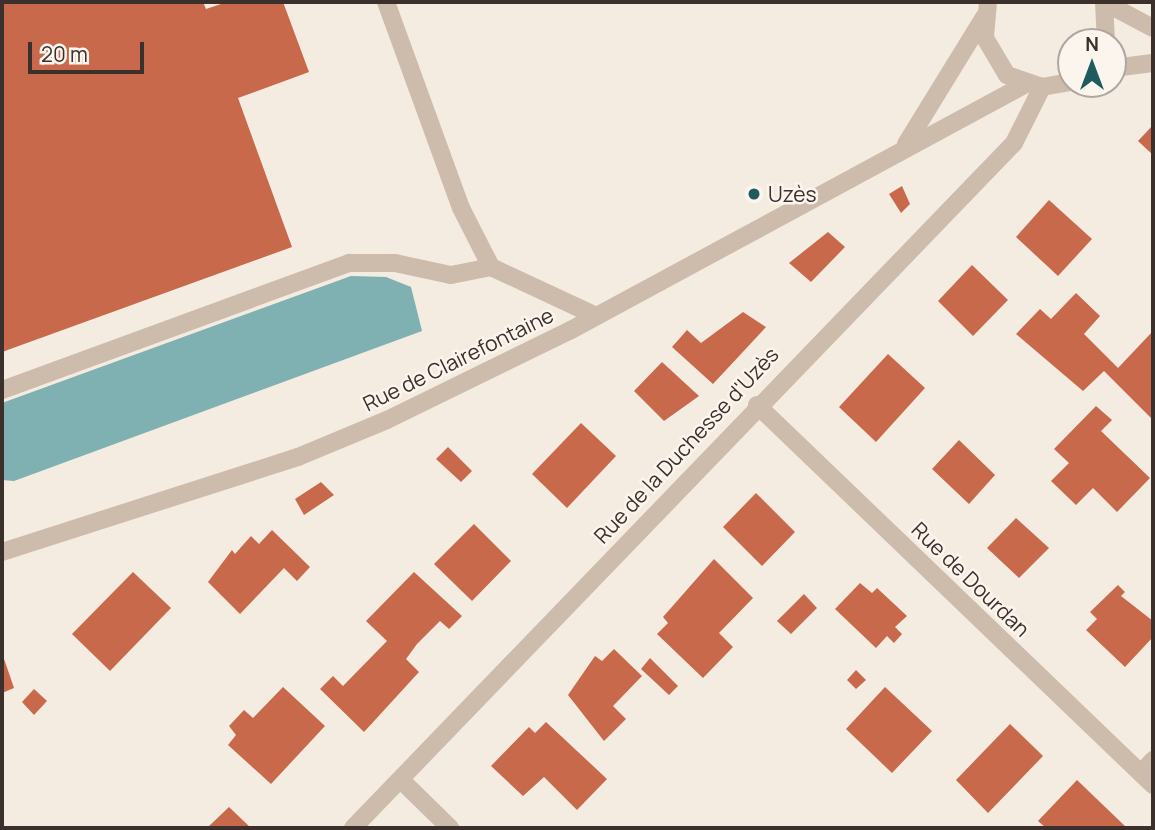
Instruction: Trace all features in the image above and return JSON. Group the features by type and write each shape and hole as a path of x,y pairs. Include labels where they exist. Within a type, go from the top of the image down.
{"street":[{"path":"386,2 461,208 491,267"},
{"path":"1104,2 1153,28"},
{"path":"1104,2 1105,28"},
{"path":"986,9 993,58 1034,86"},
{"name":"Rue de Clairefontaine","path":"906,144 986,9"},
{"path":"1127,66 1153,63"},
{"name":"Rue de Clairefontaine","path":"2,552 298,457 596,316 906,144 1034,86 1057,84"},
{"name":"Rue de la Duchesse d'Uzès","path":"353,828 757,405 1014,143 1034,86"},
{"path":"2,390 349,263 395,263 452,275 491,267 596,316"},
{"name":"Rue de Dourdan","path":"757,405 1149,773"},
{"path":"401,780 450,828"}],"water":[{"path":"351,276 386,277 411,287 422,331 14,481 2,480 2,403"}],"building":[{"path":"2,2 203,2 206,9 227,2 283,2 309,72 238,98 292,247 2,352"},
{"path":"1153,125 1153,155 1138,141"},
{"path":"902,186 910,204 901,213 889,194"},
{"path":"1049,200 1092,239 1058,276 1016,237"},
{"path":"828,232 845,247 811,282 789,263"},
{"path":"972,265 1008,300 973,336 938,301"},
{"path":"1076,293 1100,316 1084,334 1118,368 1153,331 1153,420 1104,371 1083,391 1016,334 1040,309 1051,319"},
{"path":"743,312 766,327 713,384 672,347 687,330 701,343"},
{"path":"888,354 925,388 876,442 839,407"},
{"path":"662,362 699,396 664,421 634,391"},
{"path":"1096,406 1112,420 1101,431 1150,478 1117,512 1093,488 1076,505 1051,481 1069,463 1054,449"},
{"path":"581,423 616,456 567,508 532,474"},
{"path":"959,440 995,475 969,504 932,469"},
{"path":"448,447 472,471 461,482 436,459"},
{"path":"321,482 334,495 304,515 295,499"},
{"path":"756,493 795,532 762,566 723,527"},
{"path":"1016,518 1049,548 1019,578 987,548"},
{"path":"474,524 511,561 472,601 434,564"},
{"path":"272,530 310,567 297,581 284,568 240,614 208,582 232,550 235,554 251,536 259,544"},
{"path":"714,559 753,598 719,633 733,647 703,678 657,634 668,623 663,617"},
{"path":"133,572 171,608 110,671 72,634"},
{"path":"414,572 462,616 449,629 440,621 417,644 406,659 419,672 364,732 320,689 333,676 343,686 387,641 366,621"},
{"path":"860,583 872,593 877,588 907,616 895,627 902,634 894,643 887,636 876,648 835,609"},
{"path":"1118,585 1125,592 1121,596 1153,621 1153,637 1125,667 1086,630 1097,619 1090,612"},
{"path":"804,594 817,608 791,634 777,621"},
{"path":"614,649 642,676 613,706 626,719 604,741 568,695 595,656 602,661"},
{"path":"2,653 14,688 2,693"},
{"path":"650,658 678,686 669,695 641,669"},
{"path":"856,670 866,680 856,689 847,680"},
{"path":"283,687 325,726 271,784 228,745 236,735 229,726 244,710 253,718"},
{"path":"885,687 932,731 892,773 846,729"},
{"path":"34,689 47,701 34,715 22,702"},
{"path":"546,722 607,779 577,810 544,777 523,796 491,766 529,727 535,733"},
{"path":"1010,724 1043,756 988,813 956,780"},
{"path":"1077,780 1127,828 1046,828 1038,821"},
{"path":"229,807 251,828 207,828"}],"place":[{"name":"Uzès","path":"754,194"}]}
